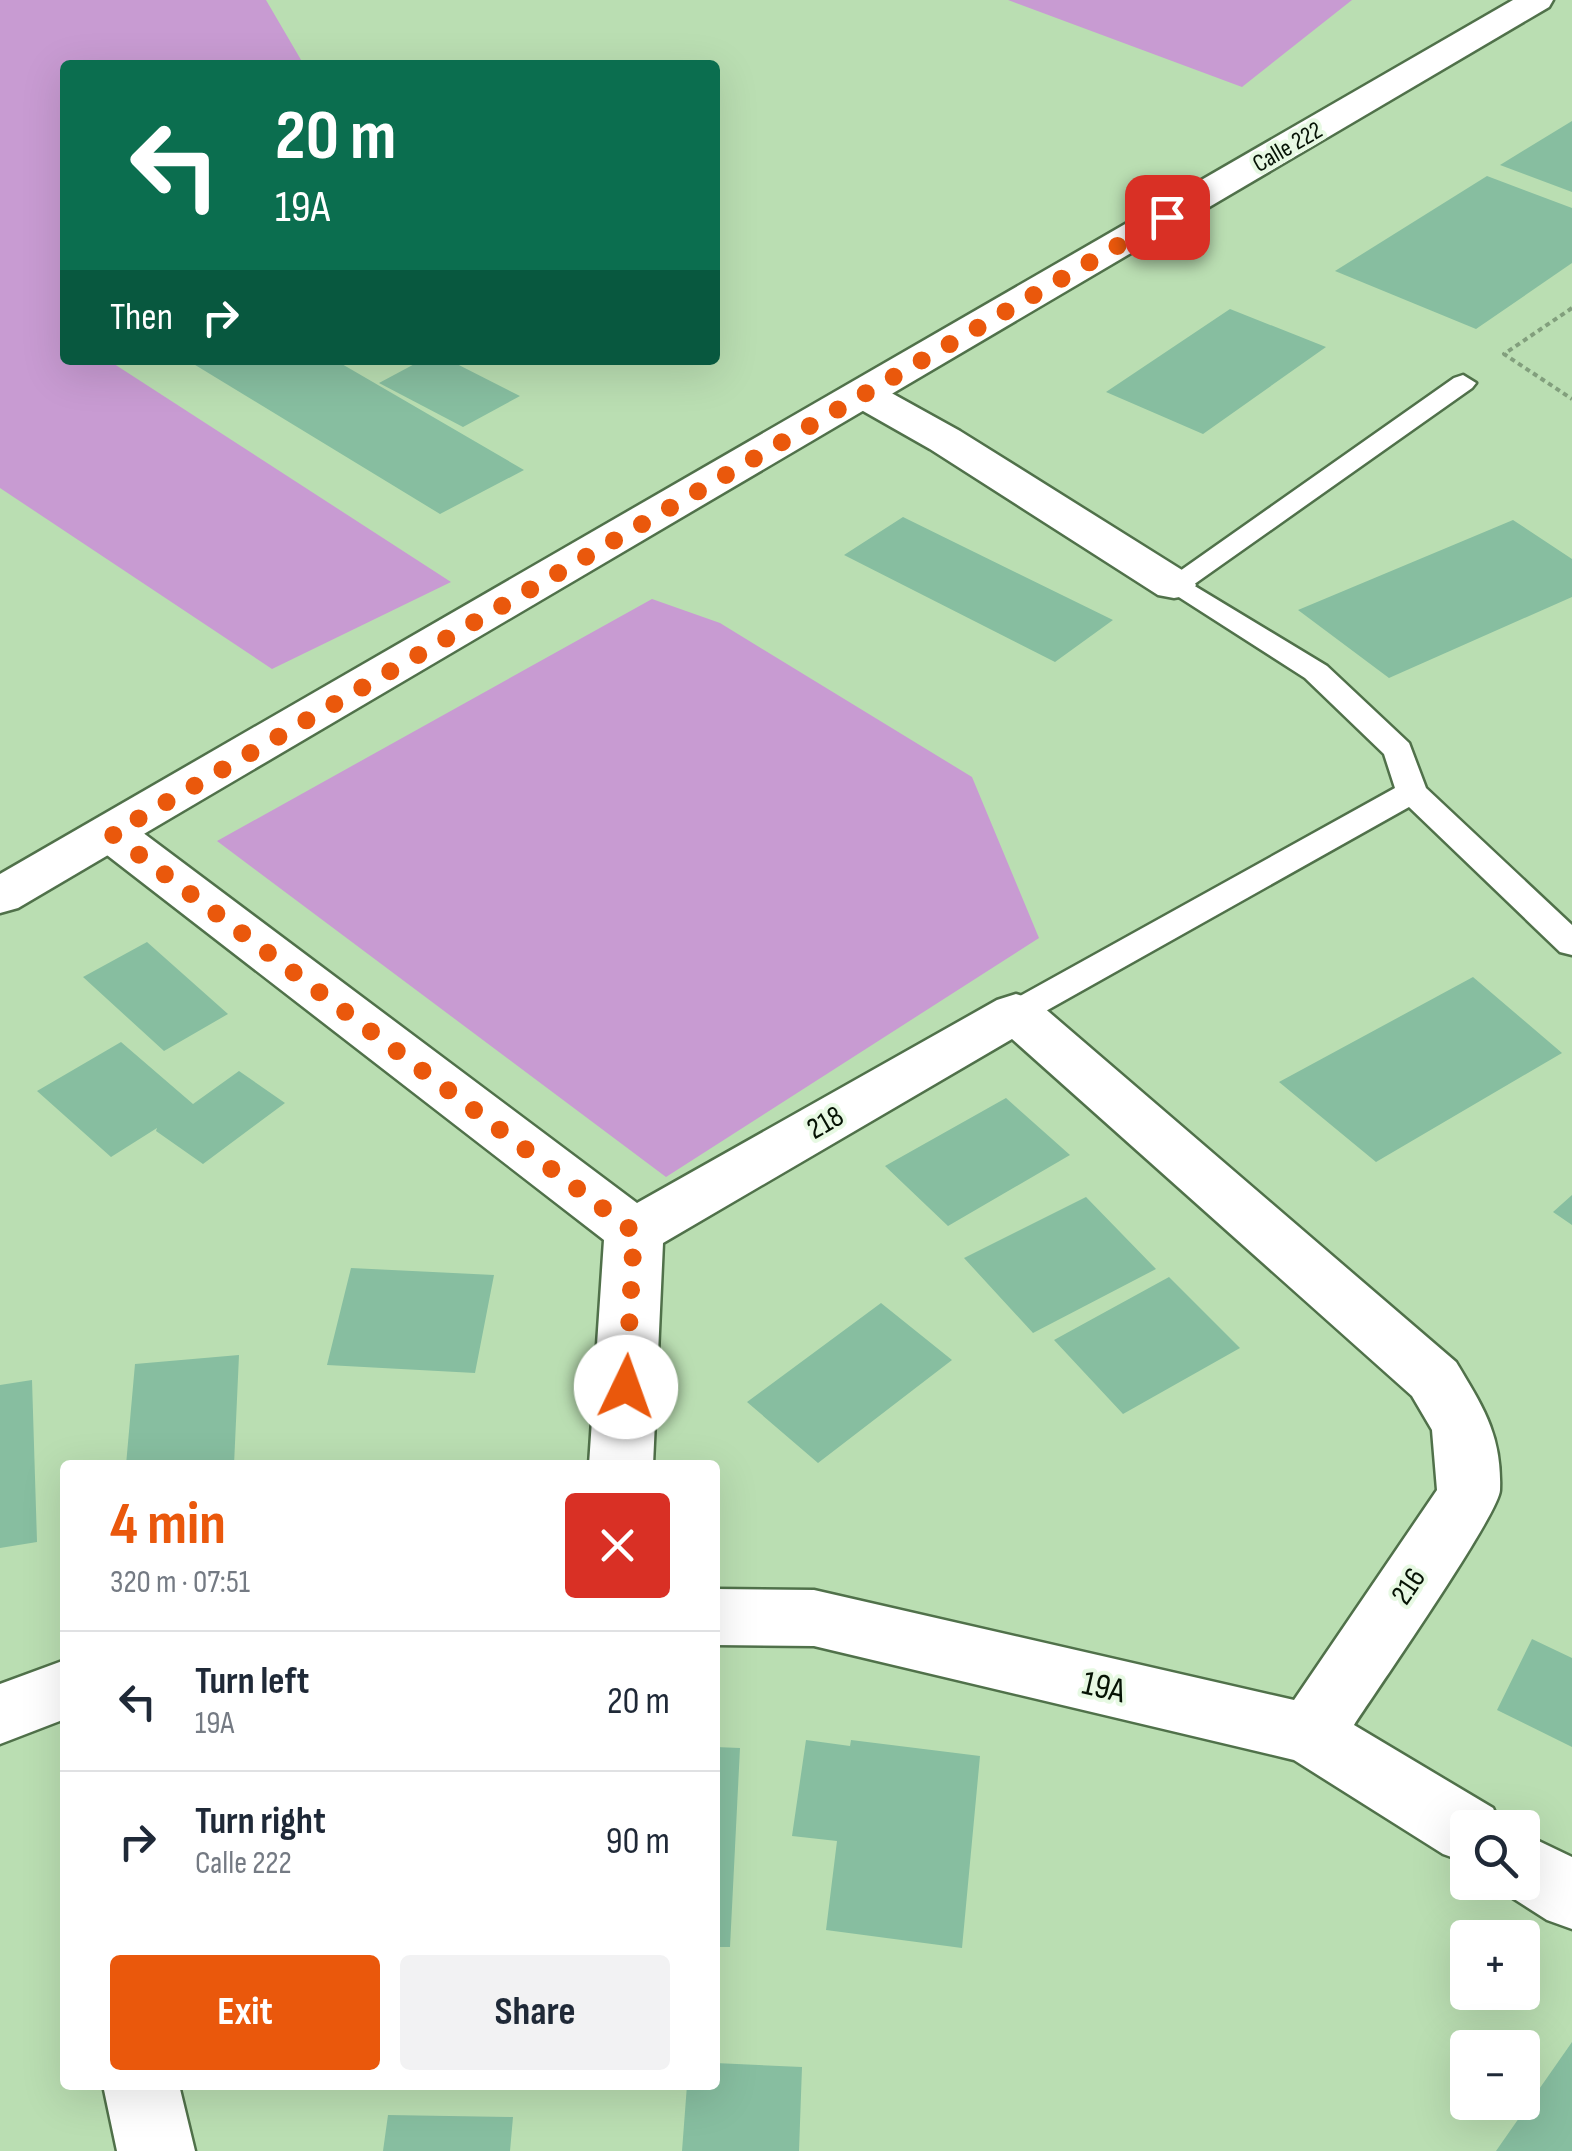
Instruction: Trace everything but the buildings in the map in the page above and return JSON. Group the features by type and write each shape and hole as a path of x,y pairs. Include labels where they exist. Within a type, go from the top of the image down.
{"street":[{"name":"Calle 222","path":"0,896 1537,0"},
{"path":"864,394 1174,585"},
{"path":"112,834 634,1232 622,1460"},
{"name":"218","path":"634,1232 1016,1013"},
{"name":"216","path":"1016,1013 1434,1378 1463,1428 1469,1494 1310,1734"},
{"name":"19A","path":"720,1617 814,1618 1310,1734 1450,1820"},
{"path":"1540,1876 1572,1896"},
{"path":"143,2090 156,2151"}],"lane":[{"path":"1463,383 1174,585 1316,672 1398,750 1412,792 1572,944"},
{"path":"1016,1013 1412,792"}],"path":[{"path":"1572,308 1504,354 1572,398"}],"shaded area":[{"path":"0,0 266,0 301,60 60,60 60,365 116,365 451,582 272,669 0,488"},
{"path":"1008,0 1352,0 1242,87"},
{"path":"652,599 720,623 972,777 1039,938 666,1177 217,841"}],"route":[{"path":"626,1387 634,1232 112,834 1167,217"}]}
